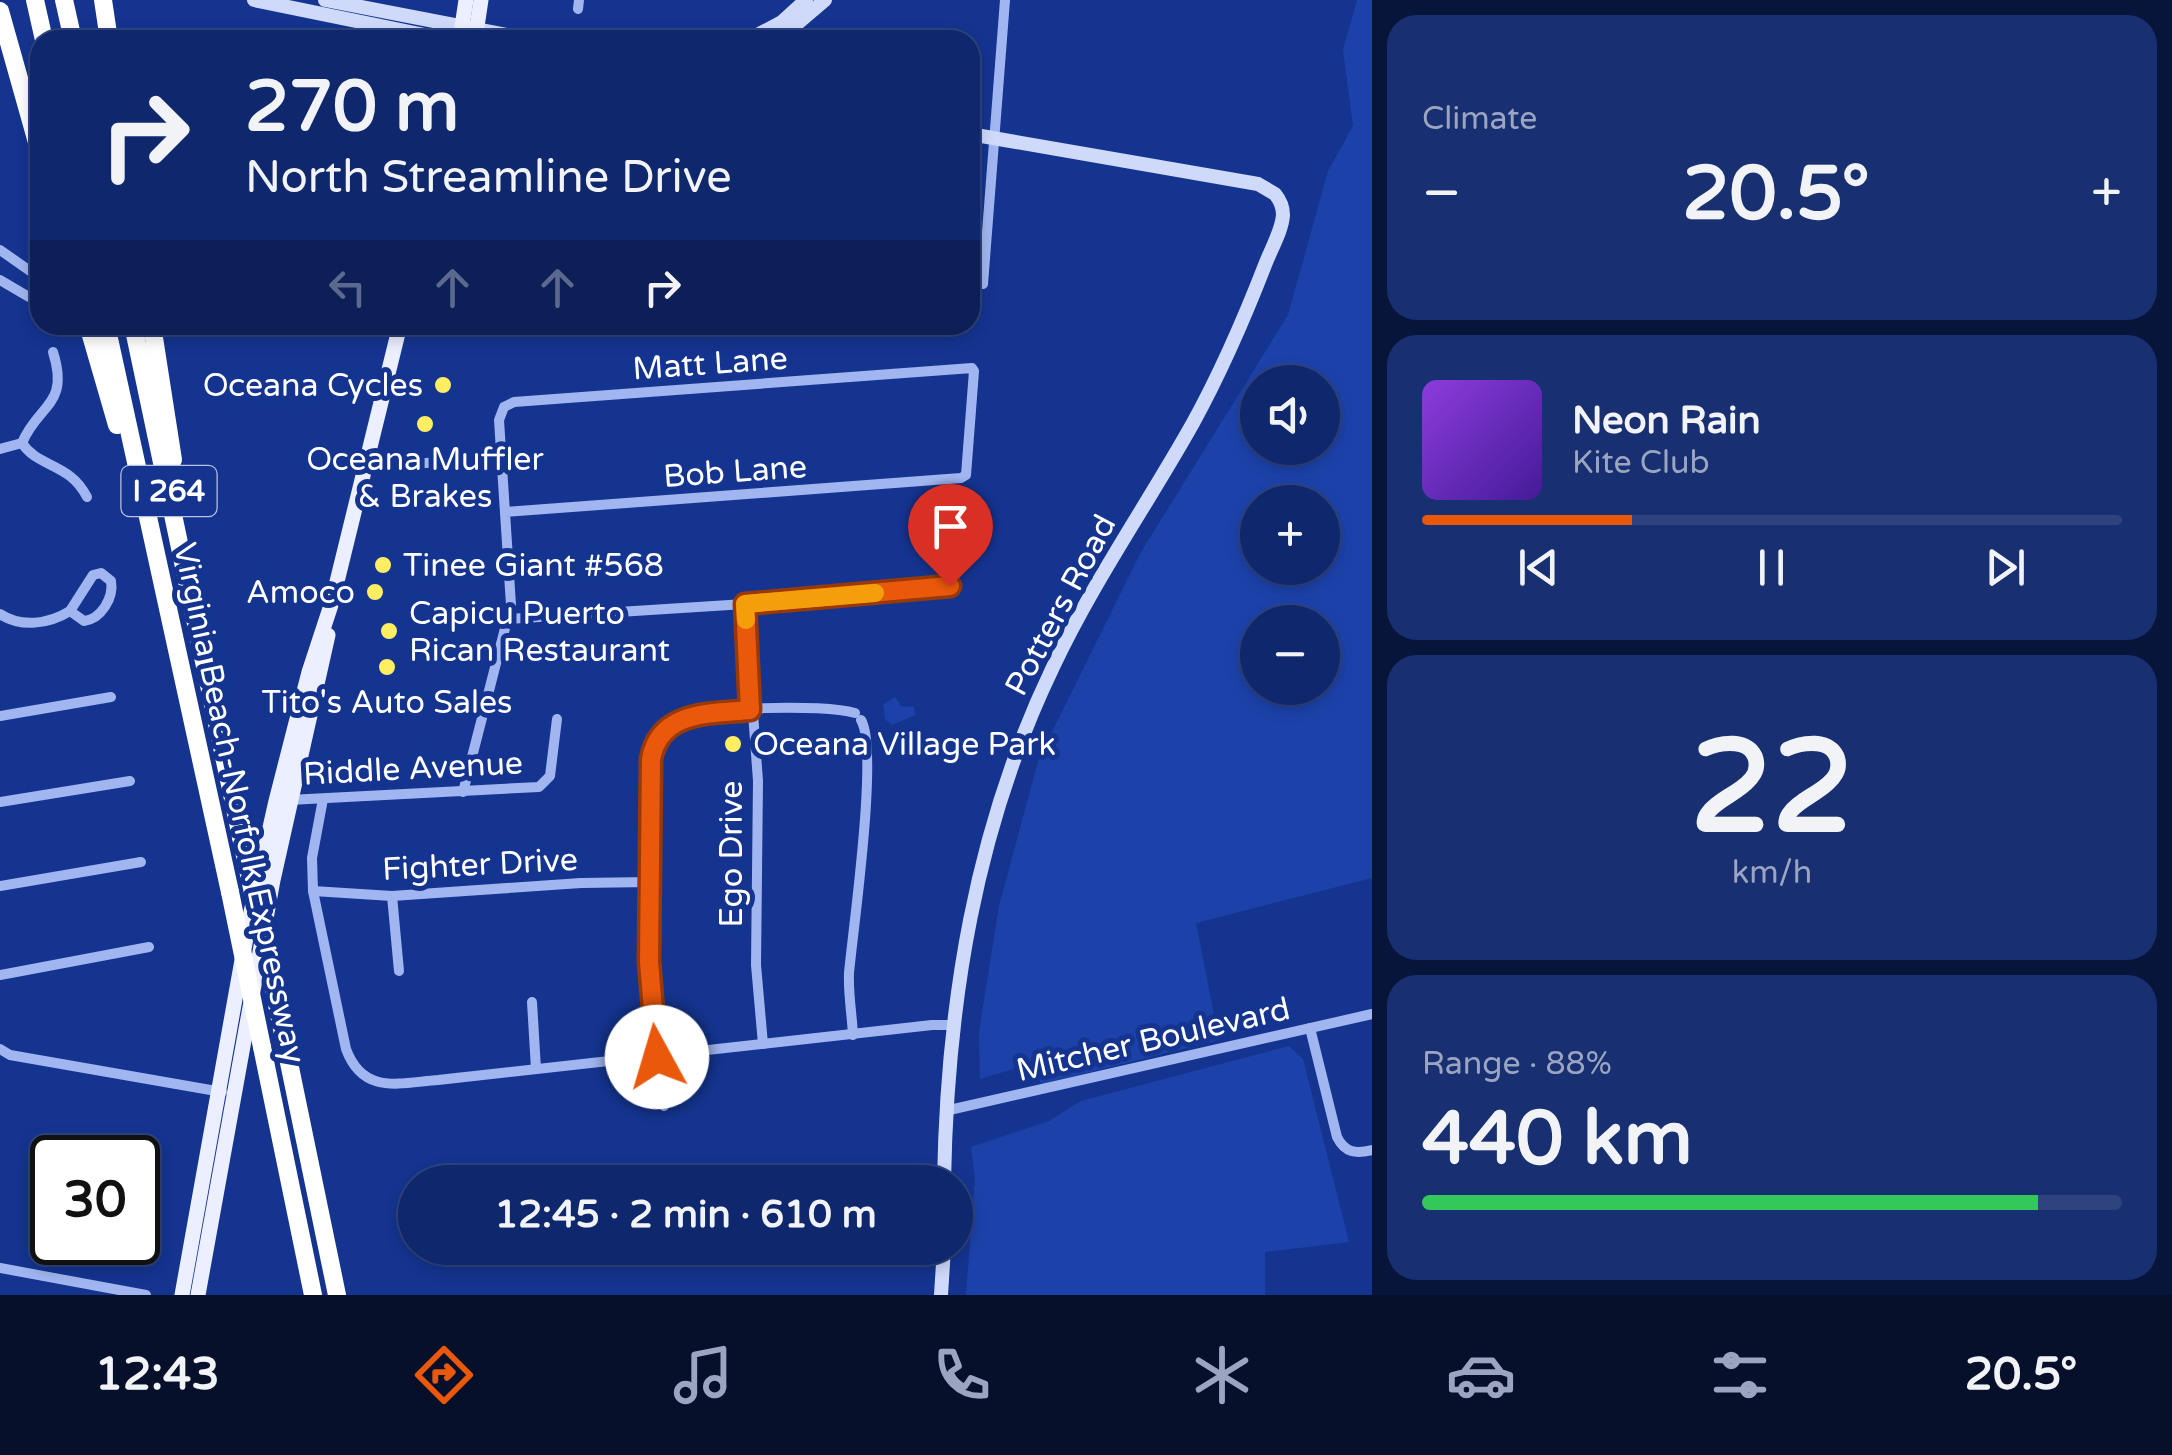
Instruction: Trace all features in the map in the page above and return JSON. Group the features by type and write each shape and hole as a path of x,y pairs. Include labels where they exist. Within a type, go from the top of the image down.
{"highway":[{"path":"35,0 42,30"},
{"path":"64,0 70,30"},
{"path":"103,0 108,30"},
{"path":"0,11 30,118"},
{"path":"91,335 158,561"},
{"name":"Virginia Beach-Norfolk Expressway","path":"108,335 313,1295"},
{"name":"Virginia Beach-Norfolk Expressway","path":"135,335 337,1295"},
{"path":"154,335 204,658"}],"main road":[{"path":"466,0 469,30"},
{"path":"470,30 481,0"},
{"path":"182,1295 284,801 324,661 332,602 398,335"},
{"path":"198,1295 226,1092"}],"street":[{"path":"257,0 401,30"},
{"path":"325,0 452,30"},
{"path":"767,30 806,0"},
{"path":"790,30 825,0"},
{"path":"983,284 1001,139 1005,0"},
{"path":"980,136 1001,139"},
{"name":"Potters Road","path":"944,1165 953,1025 963,953 978,876 1020,742 1075,624 1216,381 1283,216 1278,198 1258,184 1001,139"},
{"path":"0,250 30,271"},
{"path":"0,280 30,297"},
{"path":"22,443 29,428 55,397 58,378 54,352"},
{"name":"Matt Lane","path":"501,458 500,413 514,402 972,368 966,475"},
{"path":"0,448 22,443"},
{"path":"22,443 30,454 70,474 87,497"},
{"path":"365,468 501,458 512,593 462,792"},
{"name":"Bob Lane","path":"506,512 966,475"},
{"path":"0,614 28,624 70,611 92,575 110,577 112,594 93,620 84,621 70,611"},
{"path":"508,618 745,604 950,586"},
{"name":"Ego Drive","path":"745,604 758,782 756,966 763,1044"},
{"path":"0,716 111,697"},
{"path":"664,1106 649,962 651,759 658,736 684,718 829,707 858,717 868,733 868,772 849,978 853,1035"},
{"name":"Riddle Avenue","path":"284,801 545,784 550,776 556,719"},
{"path":"0,802 130,781"},
{"path":"323,799 312,858 313,891 346,1049 356,1070 364,1076 390,1084 932,1024 953,1025"},
{"path":"0,886 141,862"},
{"name":"Fighter Drive","path":"313,891 392,896 650,882"},
{"path":"392,896 400,971"},
{"path":"0,974 149,947"},
{"path":"532,1002 536,1069"},
{"name":"Mitcher Boulevard","path":"946,1111 1372,1014"},
{"path":"1310,1028 1337,1137 1345,1149 1372,1150"},
{"path":"0,1048 10,1055 226,1092"},
{"path":"941,1295 943,1265"},
{"path":"0,1268 146,1295"}],"shaded area":[{"path":"1357,0 1372,0 1372,878 1196,923 1219,1040 1041,1084 1033,1063 980,1079 979,1032 999,906 1039,758 1141,552 1240,392 1240,465 1340,465 1340,365 1257,365 1288,315 1328,171 1353,126 1343,50"},
{"path":"895,697 901,706 914,707 915,715 892,725 885,719 883,704"},
{"path":"1289,1046 1303,1059 1349,1242 1265,1252 1265,1295 966,1295 968,1265 973,1265 975,1178 971,1147 1049,1121 1081,1101"}],"slow traffic":[{"path":"746,620 745,604 875,593"}],"place":[{"name":"Oceana Cycles","path":"443,385"},
{"name":"Oceana Muffler & Brakes","path":"425,424"},
{"name":"Tinee Giant #568","path":"383,565"},
{"name":"Amoco","path":"375,592"},
{"name":"Capicu Puerto Rican Restaurant","path":"389,631"},
{"name":"Tito's Auto Sales","path":"387,667"},
{"name":"Oceana Village Park","path":"733,744"}],"route":[{"path":"657,1057 649,962 651,759 658,736 684,718 750,710 745,604 950,586"}]}
